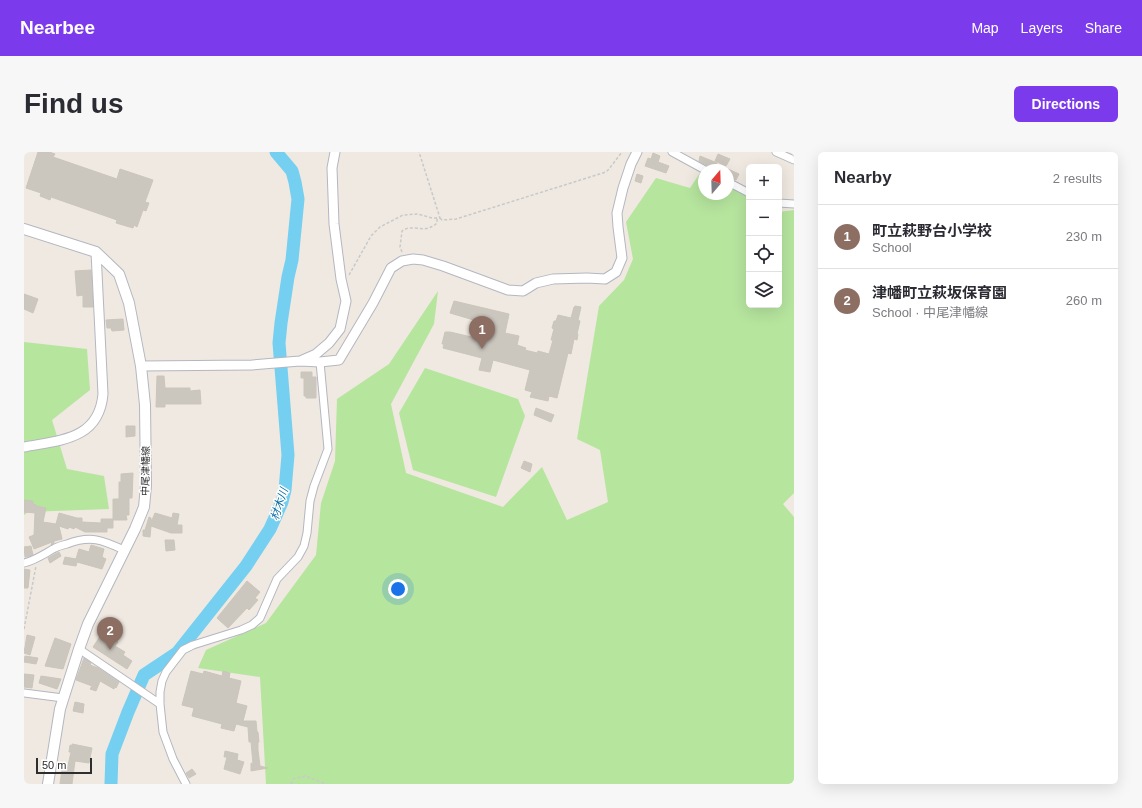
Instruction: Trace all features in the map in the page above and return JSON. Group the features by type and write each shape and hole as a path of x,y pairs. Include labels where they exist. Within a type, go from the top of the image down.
{"main road":[{"name":"中尾津幡線","path":"24,229 96,252 119,274 129,303 141,366 145,405 144,507 135,529 88,624 79,649 63,698 48,784"}],"street":[{"path":"300,361 316,354 329,343 340,329 346,301 341,279 334,224 332,168 335,152"},
{"path":"141,366 287,363 300,361 320,362 339,360 374,303 391,268 406,260 423,260 508,290 523,291 536,283 554,279 605,279 616,272 622,258 617,212 631,164 637,152"},
{"path":"672,152 698,166"},
{"path":"776,152 794,160"},
{"path":"734,185 746,191"},
{"path":"782,203 794,204"},
{"path":"24,447 79,434 89,427 97,417 102,404 103,394 96,252"},
{"path":"186,784 172,759 163,732 160,704 162,681 166,672 183,650 193,644 241,630 252,625 260,618 277,578 298,557 304,546 307,533 310,501 328,449 320,362"},
{"path":"24,563 38,559 57,547 86,539 96,539 124,550"},
{"path":"79,649 160,704"},
{"path":"24,693 63,698"}],"path":[{"path":"406,260 400,247 402,231 406,228 431,228 437,223 439,218 419,152"},
{"path":"344,289 344,282 352,271 371,236 380,228 403,215 418,214 432,218 439,218 442,220 456,219 606,172 622,152"},
{"path":"24,629 38,559"},
{"path":"291,784 293,779 304,776 326,784"}],"green space":[{"path":"698,176 698,200 734,200 734,188 746,194 746,308 782,308 782,212 794,210 794,493 783,504 794,517 794,784 266,784 260,677 198,668 206,650 266,623 316,555 321,503 335,461 337,399 389,364 438,291 434,324 391,404 406,473 503,507 542,467 567,520 608,502 600,450 577,439 599,306 624,280 633,259 626,222 656,178 690,188"},
{"path":"24,342 87,349 90,390 52,420 67,469 104,476 109,509 28,512 24,515"},
{"path":"425,368 518,399 525,416 496,497 413,470 399,413"}],"building":[{"path":"38,152 49,152 55,154 53,157 117,179 120,169 153,180 145,202 149,203 146,211 143,210 137,227 134,225 133,228 116,223 117,220 51,197 50,200 40,196 41,193 26,188"},
{"path":"653,153 660,156 658,162 669,166 666,173 645,166 648,158 651,159"},
{"path":"718,154 730,159 727,164 722,164 715,161"},
{"path":"700,156 717,163 704,164 699,161"},
{"path":"734,172 739,174 736,180 734,179"},
{"path":"637,174 643,176 641,183 635,181"},
{"path":"91,270 93,307 83,307 83,295 77,296 75,271"},
{"path":"24,294 38,299 33,313 24,309"},
{"path":"454,301 509,314 505,333 519,336 517,345 526,348 525,350 549,354 553,340 551,340 554,329 552,328 558,315 571,318 574,307 581,307 578,320 580,321 577,340 574,339 571,354 568,353 557,398 549,396 548,401 530,397 532,392 525,390 530,370 493,360 490,372 479,370 482,358 443,348 444,344 442,344 445,332 480,339 484,323 450,313"},
{"path":"123,319 124,330 112,331 111,328 107,328 106,320"},
{"path":"301,372 312,372 312,377 316,377 316,398 306,398 306,396 304,396 304,378 301,378"},
{"path":"157,376 164,376 165,388 190,388 190,391 200,390 201,404 165,404 165,407 156,407"},
{"path":"536,408 554,415 551,422 534,415"},
{"path":"126,426 135,426 135,436 126,437"},
{"path":"524,461 532,464 530,472 521,468"},
{"path":"133,473 132,498 129,498 129,515 126,515 127,520 113,520 113,528 107,528 107,532 85,532 75,527 74,529 69,527 68,529 59,526 62,539 54,541 51,545 52,542 34,549 29,537 34,535 35,513 24,512 24,500 33,501 33,504 36,506 46,508 43,522 56,524 59,513 82,518 82,522 101,523 101,519 113,519 113,499 119,499 119,482 121,482 121,474"},
{"path":"155,513 172,518 173,513 179,514 177,525 182,525 182,533 171,533 151,526 150,537 143,536 143,530 145,530 149,517 152,520"},
{"path":"165,540 174,540 175,550 166,551"},
{"path":"91,545 104,549 102,557 106,559 102,569 77,562 76,566 63,564 65,557 76,559 79,549 89,552"},
{"path":"31,546 33,555 25,557 24,547"},
{"path":"59,552 61,556 50,563 48,558"},
{"path":"24,569 30,570 28,588 24,588"},
{"path":"247,581 260,592 255,598 258,600 249,610 247,608 228,628 217,618"},
{"path":"103,632 118,642 115,646 125,652 123,655 132,661 127,669 93,647"},
{"path":"27,635 35,637 30,655 24,653"},
{"path":"55,638 71,644 63,669 45,666"},
{"path":"25,656 38,658 36,664 24,662"},
{"path":"84,658 91,663 90,665 98,668 119,682 116,688 115,687 114,689 100,681 96,691 90,689 92,686 76,680"},
{"path":"191,671 203,674 204,671 222,676 223,671 230,673 229,678 241,681 236,703 247,706 243,721 256,721 260,766 268,768 251,771 251,763 253,764 248,727 236,724 234,731 221,728 222,724 192,716 194,708 182,705"},
{"path":"24,674 34,675 32,688 24,687"},
{"path":"41,676 61,679 57,689 39,683"},
{"path":"75,702 84,704 83,713 73,711"},
{"path":"72,744 92,748 89,763 75,761 72,784 60,784 62,769 67,770 71,752 69,752 70,745 72,746"},
{"path":"225,751 238,754 237,760 244,762 240,774 224,769 227,757 224,757"},
{"path":"192,769 196,774 189,778 186,773"}],"waterway":[{"name":"材木川","path":"111,784 112,754 144,675 177,653 246,566 270,529 282,502 285,490 288,455 279,343 288,277 292,260 298,199 292,171 276,152"}],"place":[{"name":"町立萩野台小学校","path":"482,349"},
{"name":"津幡町立萩坂保育園","path":"110,650"}]}
